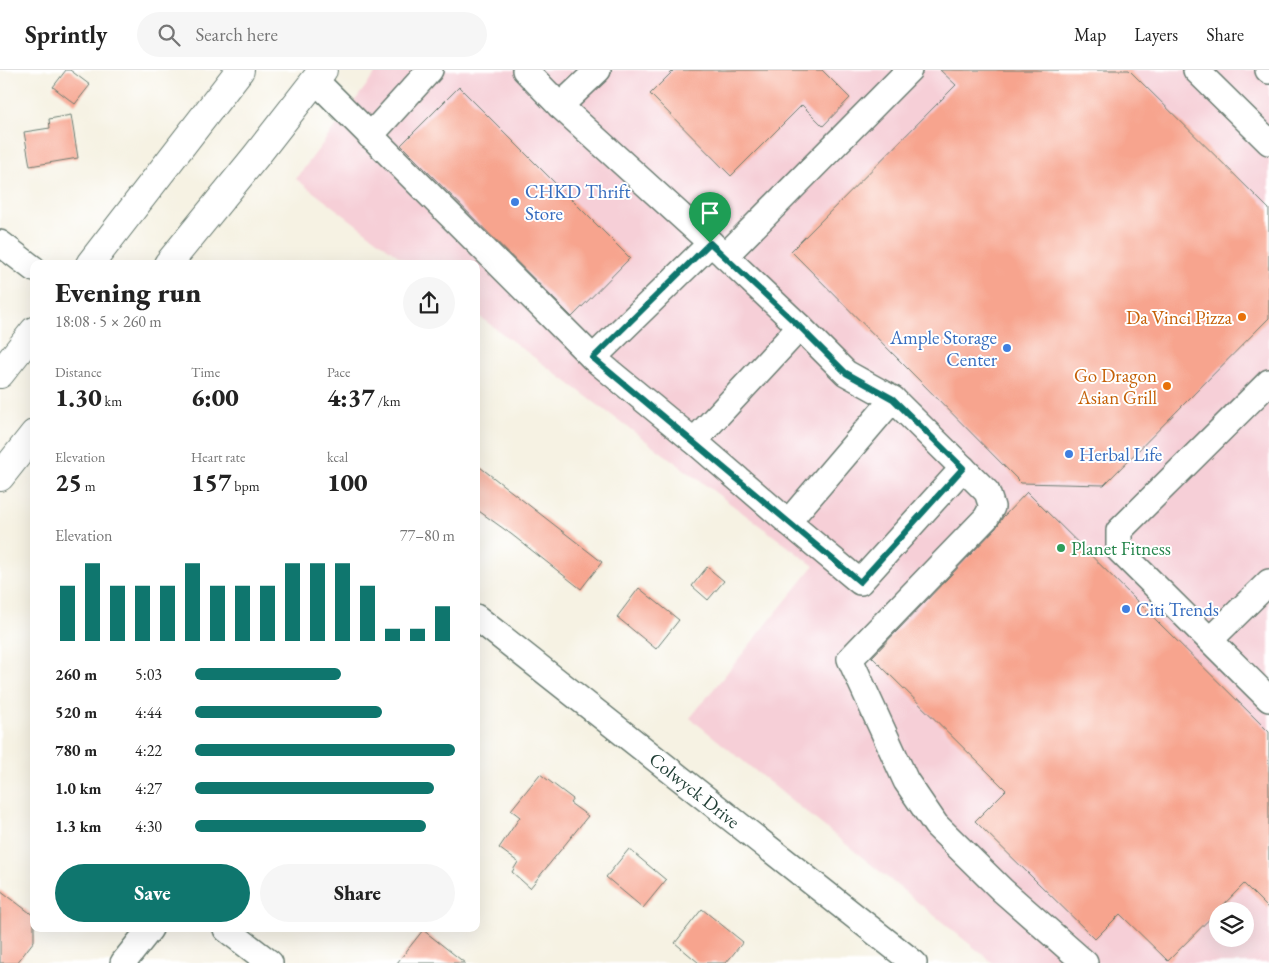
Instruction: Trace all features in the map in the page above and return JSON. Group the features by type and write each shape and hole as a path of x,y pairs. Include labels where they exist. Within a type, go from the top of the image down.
{"main road":[{"path":"93,260 232,73"},
{"path":"171,260 319,75"},
{"path":"0,374 30,336"},
{"path":"0,478 30,439"}],"street":[{"path":"370,136 430,70"},
{"path":"525,70 560,106 718,249 846,373 893,399 987,492 992,507 986,518 850,658 906,781 936,825 1002,890 1085,963"},
{"path":"560,106 598,70"},
{"path":"593,358 718,249 909,70"},
{"path":"1196,70 1269,142"},
{"path":"319,75 370,136 593,358 860,582 963,468"},
{"path":"0,243 30,265"},
{"path":"694,441 800,327"},
{"path":"1269,382 1119,531 1119,550 1269,699"},
{"path":"788,522 893,399"},
{"path":"1210,640 1269,582"},
{"name":"Colwyck Drive","path":"480,620 914,963"},
{"path":"122,963 148,932"},
{"path":"230,932 270,963"}],"shaded area":[{"path":"378,70 1269,70 1269,963 993,963 690,718 814,566 480,317 480,260 404,260 296,179"}],"building":[{"path":"66,70 70,70 90,85 75,104 53,87"},
{"path":"674,70 822,70 850,98 823,126 802,105 731,176 650,94"},
{"name":"Ample Storage Center","path":"940,70 1129,70 1269,209 1269,318 1104,485 1021,483 791,251 956,85"},
{"name":"CHKD Thrift Store","path":"459,87 630,258 572,317 401,145"},
{"path":"71,115 78,158 30,166 24,132 50,128 49,119"},
{"path":"480,467 602,562 581,589 480,512"},
{"path":"1027,492 1269,732 1269,909 1244,884 1226,902 1209,902 1209,919 1168,961 1120,914 1095,939 975,821 1006,790 872,657 996,528 1003,517"},
{"path":"707,567 724,581 708,600 692,586"},
{"path":"639,588 679,620 656,649 617,617"},
{"path":"540,774 573,799 570,803 588,816 530,888 512,872 518,862 499,848 520,817 511,810"},
{"path":"629,849 666,880 643,908 606,877"},
{"path":"0,890 30,913 30,932 34,932 34,941 17,963 0,963"},
{"path":"702,909 743,942 726,963 699,963 675,943"},
{"path":"421,932 426,932 465,963 397,963"}],"place":[{"name":"CHKD Thrift Store","path":"515,202"},
{"name":"Da Vinci Pizza","path":"1242,317"},
{"name":"Ample Storage Center","path":"1007,348"},
{"name":"Go Dragon Asian Grill","path":"1167,386"},
{"name":"Herbal Life","path":"1069,454"},
{"name":"Planet Fitness","path":"1061,548"},
{"name":"Citi Trends","path":"1126,609"}],"route":[{"path":"710,243 846,373 893,399 963,468 860,582 593,358 710,243"}]}
